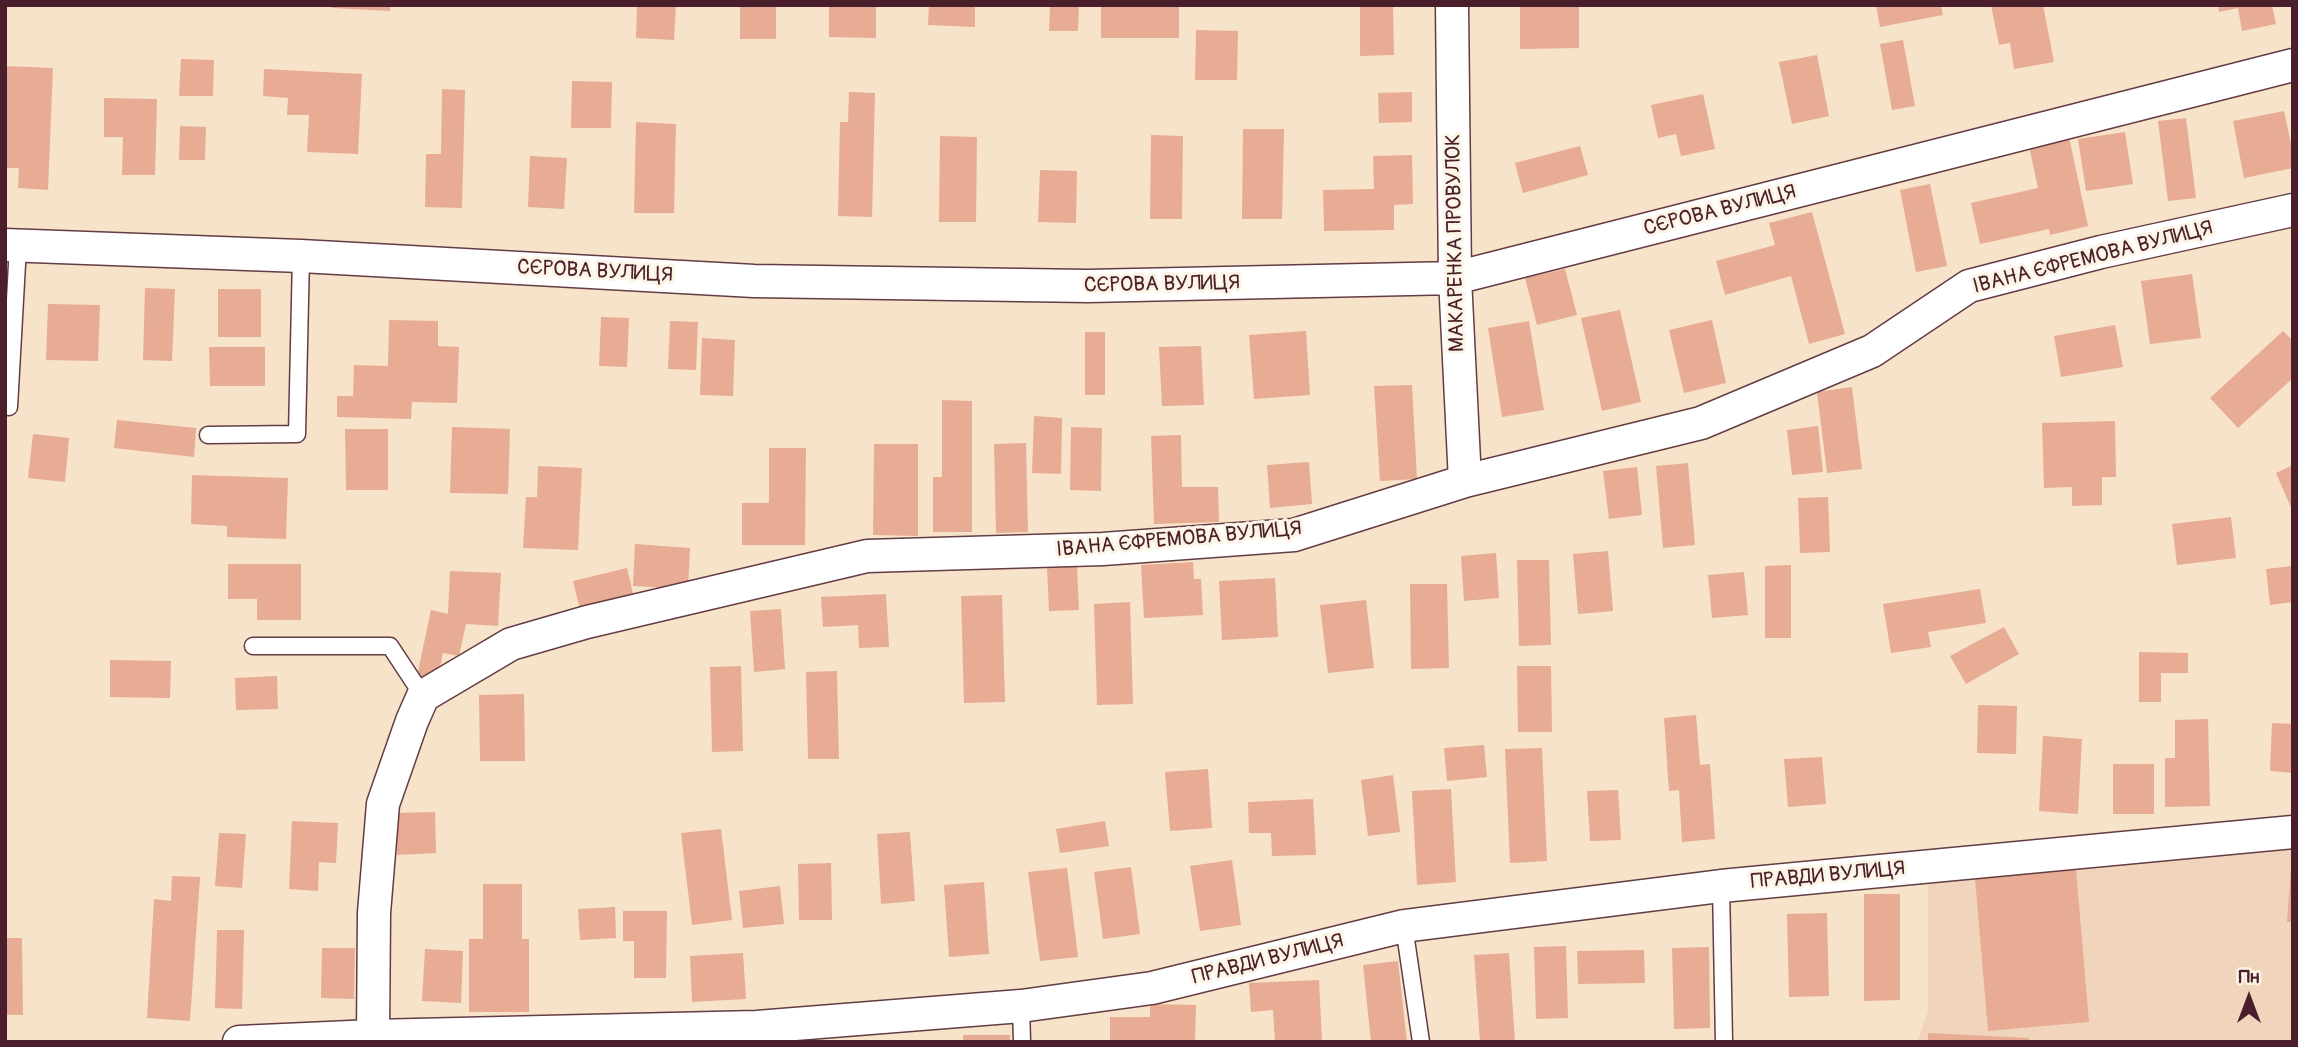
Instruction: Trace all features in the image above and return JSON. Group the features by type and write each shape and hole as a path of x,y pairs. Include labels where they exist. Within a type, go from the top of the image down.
{"street":[{"name":"МАКАРЕНКА ПРОВУЛОК","path":"1452,5 1455,278 1465,481"},
{"name":"СЄРОВА ВУЛИЦЯ","path":"12,246 301,256 768,281 1088,286 1455,278 2293,65"},
{"name":"ІВАНА ЄФРЕМОВА ВУЛИЦЯ","path":"423,696 510,644 599,619 867,556 1103,549 1294,535 1465,481 1701,424 1872,351 1969,286 2101,252 2293,211"},
{"path":"373,1036 374,913 383,804 423,696"},
{"name":"ПРАВДИ ВУЛИЦЯ","path":"239,1042 373,1036 757,1034 1021,1006 1152,988 1404,926 1721,886 2293,832"}],"lane":[{"path":"9,407 12,246"},
{"path":"208,435 297,434 301,256"},
{"path":"253,646 390,646 423,696"},
{"path":"1721,886 1724,1042"},
{"path":"1404,926 1421,1042"},
{"path":"1021,1006 1021,1042"}],"shaded area":[{"path":"2293,848 2293,1042 1917,1042 1928,1012 1928,882"}],"building":[{"path":"332,5 390,5 390,11 332,8"},
{"path":"637,5 676,5 674,40 636,38"},
{"path":"740,5 776,5 776,39 740,39"},
{"path":"829,5 876,5 876,38 829,37"},
{"path":"929,5 975,5 975,27 928,25"},
{"path":"1050,5 1079,5 1078,31 1049,31"},
{"path":"1101,5 1179,5 1179,38 1101,38"},
{"path":"1360,5 1393,5 1394,55 1360,56"},
{"path":"1520,5 1579,5 1579,48 1520,49"},
{"path":"1876,5 1941,5 1943,15 1880,27"},
{"path":"1991,5 2043,5 2054,62 2014,69 2010,43 1999,45"},
{"path":"2218,5 2272,5 2276,24 2242,31 2238,8 2219,12"},
{"path":"1196,30 1238,31 1237,80 1195,80"},
{"path":"1903,40 1915,106 1892,110 1880,44"},
{"path":"1817,55 1829,116 1792,124 1779,62"},
{"path":"181,59 214,60 213,96 179,96"},
{"path":"5,66 53,68 48,190 18,188 19,168 5,168"},
{"path":"264,69 362,74 358,154 307,152 309,115 287,115 288,98 263,96"},
{"path":"572,81 612,82 611,128 571,128"},
{"path":"442,89 465,90 462,208 425,207 426,154 441,154"},
{"path":"849,92 875,93 872,217 838,216 840,122 848,122"},
{"path":"1412,92 1412,122 1379,123 1378,93"},
{"path":"1703,94 1715,149 1681,156 1676,134 1658,138 1651,105"},
{"path":"104,98 157,99 155,175 122,175 123,137 104,137"},
{"path":"2284,111 2293,153 2293,168 2244,178 2233,121"},
{"path":"2186,118 2196,198 2168,201 2158,121"},
{"path":"636,122 676,124 674,213 634,213"},
{"path":"180,126 206,127 205,160 179,160"},
{"path":"1243,129 1284,129 1282,219 1242,219"},
{"path":"2125,132 2133,184 2086,191 2078,139"},
{"path":"1151,135 1183,136 1182,219 1150,219"},
{"path":"940,136 977,137 976,222 939,222"},
{"path":"2069,137 2088,226 2050,235 2049,229 1980,244 1971,203 2038,188 2029,146"},
{"path":"1580,146 1588,175 1523,193 1515,163"},
{"path":"1412,155 1413,204 1394,205 1394,230 1324,231 1323,190 1374,189 1373,156"},
{"path":"530,156 567,158 564,209 528,207"},
{"path":"1040,170 1077,171 1076,223 1038,222"},
{"path":"1930,184 1947,266 1916,272 1900,190"},
{"path":"1812,212 1845,334 1809,344 1791,276 1725,295 1716,261 1775,245 1769,223"},
{"path":"1565,269 1577,315 1537,325 1525,278"},
{"path":"2192,274 2201,338 2150,344 2141,281"},
{"path":"145,288 175,289 172,361 143,360"},
{"path":"218,289 261,289 261,337 218,337"},
{"path":"48,304 100,305 98,361 46,360"},
{"path":"1620,310 1641,402 1602,411 1581,318"},
{"path":"601,317 629,318 627,367 599,366"},
{"path":"389,320 438,321 438,346 459,347 457,403 412,402 411,419 337,417 337,396 353,396 354,365 388,366"},
{"path":"1712,320 1726,383 1684,393 1669,330"},
{"path":"670,321 698,322 696,370 668,369"},
{"path":"1529,321 1544,410 1502,417 1488,328"},
{"path":"2115,325 2123,367 2061,377 2054,336"},
{"path":"1306,331 1310,395 1254,399 1249,335"},
{"path":"2283,331 2293,341 2293,378 2238,428 2210,398"},
{"path":"1085,332 1105,332 1105,395 1085,395"},
{"path":"702,338 735,340 733,396 700,395"},
{"path":"1201,346 1204,405 1162,406 1159,347"},
{"path":"209,347 265,347 265,386 210,386"},
{"path":"1412,385 1417,479 1380,481 1374,386"},
{"path":"1852,387 1862,469 1827,473 1817,392"},
{"path":"942,400 972,401 972,532 933,532 933,477 942,477"},
{"path":"1034,416 1062,418 1061,474 1032,473"},
{"path":"117,420 196,428 194,457 114,448"},
{"path":"2115,421 2116,477 2102,477 2102,505 2072,506 2072,487 2044,488 2042,423"},
{"path":"1818,426 1823,472 1792,475 1787,430"},
{"path":"452,427 510,429 508,494 450,493"},
{"path":"1071,427 1102,428 1101,491 1070,490"},
{"path":"345,429 388,429 388,490 346,490"},
{"path":"33,434 69,438 65,482 28,478"},
{"path":"1181,435 1182,487 1218,487 1219,522 1154,524 1151,436"},
{"path":"1026,443 1028,532 996,533 994,444"},
{"path":"874,444 918,444 918,536 873,535"},
{"path":"769,448 806,448 805,545 742,545 742,503 769,503"},
{"path":"1309,462 1312,504 1270,508 1267,465"},
{"path":"1688,463 1695,545 1663,548 1656,466"},
{"path":"2293,465 2293,512 2276,473"},
{"path":"538,466 582,468 578,550 523,548 526,497 537,497"},
{"path":"1637,467 1642,515 1609,519 1603,471"},
{"path":"192,475 288,478 286,539 227,537 227,526 191,524"},
{"path":"1828,497 1830,552 1800,553 1798,498"},
{"path":"2231,517 2236,558 2177,565 2172,524"},
{"path":"635,544 690,548 688,589 633,586"},
{"path":"1608,551 1613,611 1578,614 1573,554"},
{"path":"1496,553 1499,598 1464,601 1461,556"},
{"path":"1517,560 1549,560 1551,645 1519,646"},
{"path":"1193,562 1194,579 1201,579 1203,615 1144,618 1141,565"},
{"path":"228,564 301,564 301,620 257,620 257,599 228,599"},
{"path":"1791,565 1791,638 1765,638 1765,566"},
{"path":"1077,566 1079,610 1049,611 1047,567"},
{"path":"2293,566 2293,602 2270,605 2266,569"},
{"path":"627,568 635,602 581,614 573,581"},
{"path":"450,571 501,573 498,626 466,624 459,656 443,653 437,681 417,676 431,610 448,614"},
{"path":"1744,572 1748,615 1712,618 1708,575"},
{"path":"1275,578 1278,637 1222,640 1219,581"},
{"path":"1410,584 1447,584 1449,668 1411,669"},
{"path":"1980,589 1986,623 1928,632 1931,647 1891,653 1883,604"},
{"path":"886,594 889,647 859,648 858,625 823,627 821,597"},
{"path":"1002,595 1005,702 964,703 961,596"},
{"path":"1366,600 1374,668 1328,673 1320,605"},
{"path":"1130,602 1133,704 1097,705 1094,604"},
{"path":"781,609 785,669 754,672 750,611"},
{"path":"2004,627 2019,654 1966,684 1950,656"},
{"path":"2139,652 2188,653 2188,673 2161,673 2161,702 2139,702"},
{"path":"110,660 171,661 170,698 110,697"},
{"path":"741,666 743,751 712,752 710,667"},
{"path":"1517,666 1551,666 1552,732 1518,732"},
{"path":"837,671 839,759 808,759 806,672"},
{"path":"277,676 278,709 236,710 235,678"},
{"path":"524,694 525,761 480,761 479,695"},
{"path":"1978,705 2017,706 2016,754 1977,753"},
{"path":"1696,715 1700,765 1710,764 1715,839 1682,842 1679,790 1669,791 1664,718"},
{"path":"2208,719 2210,806 2165,807 2165,758 2175,758 2175,720"},
{"path":"2272,723 2293,724 2293,773 2270,771"},
{"path":"2043,736 2082,739 2078,814 2039,811"},
{"path":"1484,745 1487,777 1447,781 1444,748"},
{"path":"1542,748 1547,861 1510,863 1505,749"},
{"path":"1822,757 1826,804 1788,807 1784,759"},
{"path":"2113,764 2154,764 2154,814 2113,814"},
{"path":"1208,769 1212,828 1170,831 1165,772"},
{"path":"1393,775 1400,832 1368,836 1361,780"},
{"path":"1451,789 1456,882 1417,885 1412,791"},
{"path":"1618,790 1621,840 1590,841 1587,791"},
{"path":"1313,799 1316,855 1272,856 1271,833 1249,833 1248,802"},
{"path":"435,812 436,853 397,855 396,813"},
{"path":"292,821 338,823 336,863 319,862 318,891 289,889"},
{"path":"1105,821 1109,846 1060,853 1056,829"},
{"path":"721,829 732,920 692,925 681,833"},
{"path":"910,832 915,901 881,904 877,834"},
{"path":"219,833 246,834 242,888 215,886"},
{"path":"1232,860 1241,925 1200,931 1190,866"},
{"path":"831,863 832,920 799,920 798,864"},
{"path":"1131,867 1140,934 1103,939 1094,872"},
{"path":"1067,868 1078,957 1040,961 1028,872"},
{"path":"2291,868 2293,922 2287,922"},
{"path":"2076,869 2089,1022 1988,1031 1975,878"},
{"path":"172,876 200,877 190,1021 147,1018 154,899 171,901"},
{"path":"984,882 989,954 949,957 944,885"},
{"path":"483,884 522,884 522,939 529,939 529,1012 469,1012 469,939 483,939"},
{"path":"780,886 784,924 743,928 739,891"},
{"path":"1864,894 1900,894 1900,1000 1864,1001"},
{"path":"615,907 616,938 580,940 578,909"},
{"path":"623,911 667,911 666,978 634,978 634,941 623,941"},
{"path":"1827,913 1829,996 1789,997 1787,914"},
{"path":"217,930 244,930 242,1009 215,1008"},
{"path":"5,938 22,938 23,1015 5,1015"},
{"path":"1566,946 1568,1018 1536,1019 1534,947"},
{"path":"1709,947 1710,1028 1674,1029 1672,948"},
{"path":"322,948 355,948 354,999 321,998"},
{"path":"425,949 463,951 461,1003 422,1001"},
{"path":"1644,950 1645,983 1578,984 1577,951"},
{"path":"743,953 746,999 692,1002 690,956"},
{"path":"1509,953 1515,1042 1480,1042 1474,955"},
{"path":"1398,961 1407,1042 1371,1042 1363,965"},
{"path":"1319,980 1322,1042 1275,1042 1273,1010 1251,1012 1249,983"},
{"path":"1150,1004 1196,1005 1195,1040 1110,1042 1110,1017 1150,1017"},
{"path":"1928,1033 2029,1038 2028,1042 1928,1042"},
{"path":"963,1035 1010,1035 1010,1042 963,1042"}]}
